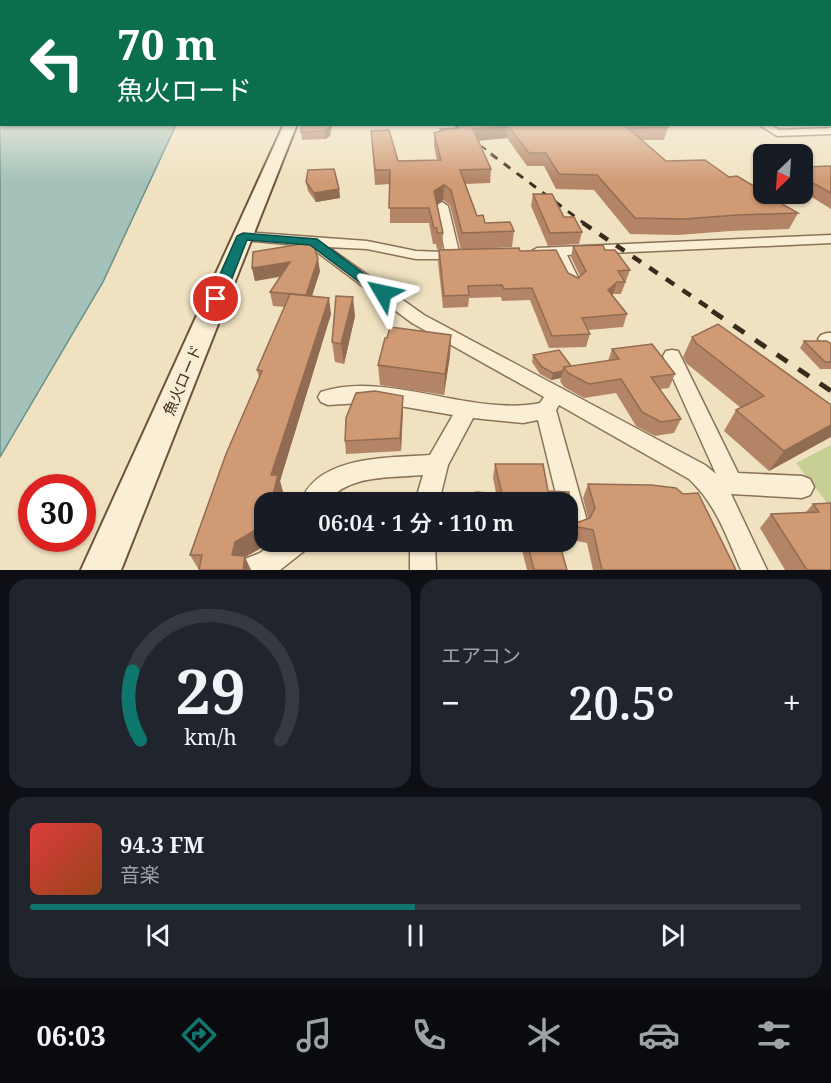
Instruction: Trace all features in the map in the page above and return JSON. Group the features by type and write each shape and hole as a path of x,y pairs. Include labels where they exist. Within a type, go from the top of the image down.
{"street":[{"name":"魚火ロード","path":"101,570 289,128"},
{"path":"768,128 777,133 831,131"},
{"path":"442,206 453,256"},
{"path":"243,236 367,245 416,255 476,255"},
{"path":"523,252 830,240"},
{"path":"313,242 418,319 550,403 721,483 802,487"},
{"path":"558,251 574,284"},
{"path":"672,356 721,483 729,515 754,570"},
{"path":"328,398 376,394 467,409 524,415 550,403"},
{"path":"550,403 569,492"},
{"path":"430,492 438,464 467,409"},
{"path":"321,492 325,487 352,472 438,464"},
{"path":"254,568 267,564 282,552"},
{"path":"423,552 423,570"}],"green space":[{"path":"831,445 831,508 796,463"}],"water":[{"path":"0,128 175,128 103,282 0,457"}],"building":[{"path":"302,128 329,128 324,131 301,132"},
{"path":"489,128 473,129 491,169 460,170 477,216 483,215 485,223 510,222 514,231 462,233 451,190 444,185 434,191 443,233 437,233 437,228 434,228 429,208 389,208 390,170 375,170 371,131 389,130 398,161 441,160 434,133 443,130 441,129"},
{"path":"509,128 644,128 628,128 666,161 705,160 729,177 737,176 753,185 753,204 782,204 798,213 684,219 635,218 597,175 559,174 546,153 529,153"},
{"path":"831,166 831,193 813,183 813,167"},
{"path":"334,169 339,189 314,193 306,182 308,170"},
{"path":"533,194 552,194 564,217 574,217 582,232 550,233"},
{"path":"313,242 318,259 306,295 270,292 290,262 252,268 253,252"},
{"path":"603,245 605,250 615,250 630,270 618,271 625,282 617,282 608,290 627,314 582,318 590,334 552,336 532,288 504,289 502,285 468,286 469,295 444,296 439,250 519,248 520,251 556,250 568,273 578,278 586,271 573,246"},
{"path":"290,294 329,298 271,475 278,475 274,492 254,492 254,531 235,542 232,555 245,556 243,570 199,570 202,555 190,555 226,454 262,371 257,370"},
{"path":"336,296 353,297 341,344 332,342"},
{"path":"718,324 831,405 831,425 784,451 736,410 764,396 696,343 692,337"},
{"path":"390,327 451,335 445,374 378,365"},
{"path":"804,341 827,341 831,344 831,362 825,362"},
{"path":"652,344 675,374 651,377 681,419 661,422 642,412 621,379 589,384 568,373 564,367 619,359 612,349"},
{"path":"559,350 571,366 553,373 542,367 533,355"},
{"path":"375,391 403,396 400,438 345,441 346,418 356,393"},
{"path":"495,464 543,464 548,491 569,492 502,492"},
{"path":"588,484 651,485 676,488 683,494 698,493 736,570 602,570 593,530 578,527 578,522 590,518 595,508"},
{"path":"831,503 831,570 807,570 771,514 819,512 813,504"},
{"path":"530,552 562,552 567,570 534,570"}],"railway":[{"path":"458,128 493,155"},
{"path":"491,154 585,224"},
{"path":"583,223 715,312"},
{"path":"712,311 831,391"}],"route":[{"path":"216,299 243,236 313,242 383,293"}]}
